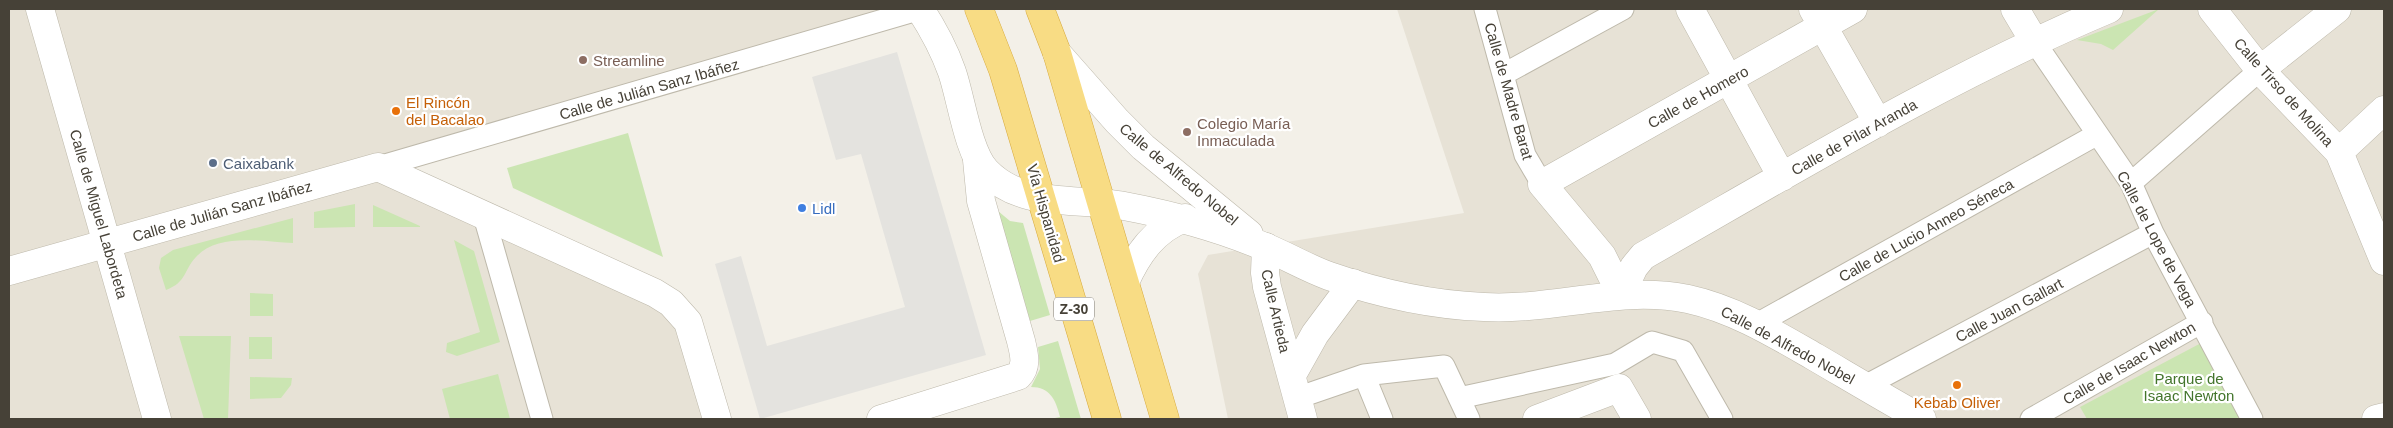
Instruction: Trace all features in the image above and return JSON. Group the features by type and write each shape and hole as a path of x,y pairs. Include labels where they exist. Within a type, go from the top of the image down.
{"highway":[{"name":"Vía Hispanidad","path":"979,9 1003,70 1107,419"},
{"path":"1040,9 1056,53 1165,419"}],"street":[{"name":"Calle de Miguel Labordeta","path":"40,9 108,243 156,419"},
{"name":"Calle de Julián Sanz Ibáñez","path":"9,271 378,167 921,9"},
{"path":"881,419 1018,376 1024,367 1021,341 980,201 977,160 952,72 921,9"},
{"name":"Calle de Madre Barat","path":"1485,9 1525,155 1542,184 1602,256 1621,294"},
{"path":"1504,74 1623,9"},
{"path":"1690,9 1782,177"},
{"name":"Calle de Homero","path":"1542,184 1729,80 1817,17 1853,9"},
{"path":"2015,9 2034,41"},
{"name":"Calle de Pilar Aranda","path":"1621,294 1634,267 1643,256 1878,123 2034,41 2109,9"},
{"name":"Calle Tirso de Molina","path":"2212,9 2260,70 2339,152 2384,261"},
{"path":"2130,183 2260,70 2337,9"},
{"path":"1817,17 1878,123"},
{"name":"Calle de Lope de Vega","path":"2034,41 2130,183 2153,233 2252,419"},
{"name":"Calle de Alfredo Nobel","path":"1056,53 1144,148 1266,247"},
{"path":"2339,152 2384,110"},
{"name":"Calle de Lucio Anneo Séneca","path":"1755,324 2096,135"},
{"name":"Calle de Alfredo Nobel","path":"977,160 993,177 1012,190 1041,198 1101,201 1185,218 1266,247 1313,269 1353,283 1420,299 1485,308 1547,305 1621,294 1660,295 1685,299 1723,310 1755,324 1922,419"},
{"path":"378,167 655,293 671,303 688,322 717,419"},
{"path":"484,216 542,419"},
{"name":"Calle de Alfredo Nobel","path":"1125,282 1137,258 1152,238 1170,224 1185,218"},
{"name":"Calle Juan Gallart","path":"1865,386 2153,233"},
{"name":"Calle Artieda","path":"1266,247 1266,280 1297,398"},
{"name":"Calle Artieda","path":"1297,398 1315,334 1353,283"},
{"name":"Calle de Isaac Newton","path":"2030,419 2202,322"},
{"path":"1459,398 1615,364 1652,342 1683,351 1722,419"},
{"path":"1297,398 1364,375 1444,366 1469,419"},
{"path":"1364,375 1382,419"},
{"path":"1545,418 1619,388 1637,419"},
{"path":"2376,419 2384,417"}],"shaded area":[{"path":"9,9 918,9 376,166 672,305 715,419 9,419"},
{"path":"1397,9 2384,9 2384,419 1228,419 1198,274 1208,255 1464,213"},
{"path":"897,52 986,355 760,419 715,264 741,256 767,346 905,307 861,154 836,160 812,77"}],"green space":[{"path":"2159,9 2113,50 2101,44 2077,40"},
{"path":"628,133 663,257 513,188 507,168"},
{"path":"355,204 355,227 314,228 314,212"},
{"path":"373,205 420,226 420,227 373,227"},
{"path":"998,211 1010,221 1023,223 1050,315 1030,321"},
{"path":"293,218 293,243 242,240 216,244 205,249 196,257 181,280 166,290 159,268 161,258 173,250"},
{"path":"454,240 474,251 500,342 457,356 446,352 447,343 480,332"},
{"path":"250,293 273,294 273,316 250,316"},
{"path":"179,336 231,336 228,419 204,419"},
{"path":"249,337 272,337 272,359 249,359"},
{"path":"1058,341 1081,419 1050,419 1060,417 1054,400 1043,389 1031,387 1040,369 1038,347"},
{"name":"Parque de Isaac Newton","path":"2203,342 2243,417 2230,419 2087,419 2080,407"},
{"path":"498,374 510,419 450,419 442,389"},
{"path":"250,377 292,378 291,385 281,398 250,399"}],"place":[{"name":"Streamline","path":"583,60"},
{"name":"El Rincón del Bacalao","path":"396,111"},
{"name":"Colegio María Inmaculada","path":"1187,132"},
{"name":"Caixabank","path":"213,163"},
{"name":"Lidl","path":"802,208"},
{"name":"Kebab Oliver","path":"1957,385"}]}
